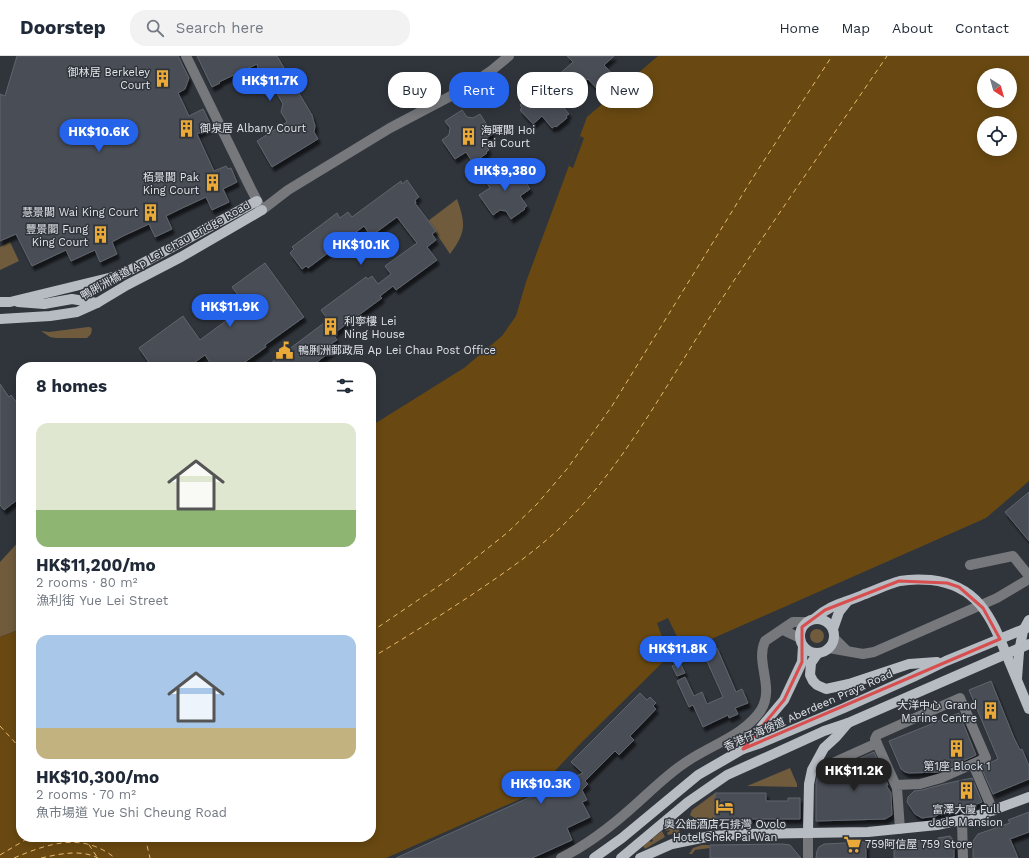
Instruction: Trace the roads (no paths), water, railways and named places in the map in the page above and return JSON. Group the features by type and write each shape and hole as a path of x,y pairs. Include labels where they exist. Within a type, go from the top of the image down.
{"main road":[{"name":"鴨脷洲橋道 Ap Lei Chau Bridge Road","path":"5,302 121,275 260,206"},
{"name":"鴨脷洲橋道 Ap Lei Chau Bridge Road","path":"0,319 50,316 77,312 97,303 260,206"},
{"path":"5,302 44,304 72,299 97,303"},
{"path":"743,749 784,700 802,662 802,627 825,610 837,604 847,602 899,581 912,579 938,581 959,587 972,596 983,608 992,621 1028,706"},
{"path":"847,602 839,612 833,634 832,645 818,653 811,663 810,675 817,685 826,688 849,684 908,664 946,661"},
{"path":"810,621 825,620 833,634"},
{"path":"1017,680 1019,652 1023,631 1029,620"},
{"name":"香港仔海傍道 Aberdeen Praya Road","path":"594,858 622,838 698,775 743,749 761,743 844,708 946,661 1029,627"},
{"path":"802,642 812,652 818,653"},
{"path":"621,858 688,802 727,775 818,734 848,723 1029,644"},
{"path":"808,832 809,784 812,770 824,748 848,723"},
{"path":"640,858 672,844 722,834 868,832 937,825 962,820 993,811 1029,797"}],"street":[{"path":"186,56 260,206"},
{"name":"鴨脷洲橋道 Ap Lei Chau Bridge Road","path":"260,206 390,128 466,88 509,56"},
{"path":"829,648 863,654 874,652 997,598 1029,578 1013,556 970,565"},
{"path":"561,858 612,825 665,777 693,757 733,736 751,722 761,710 765,701 766,692 762,659 765,641 793,622 810,621"},
{"path":"783,630 802,642"},
{"path":"833,634 847,651"},
{"path":"896,785 920,784 941,778 986,758 960,698 877,735 875,739 896,785 900,829"},
{"path":"826,766 877,743"},
{"path":"973,764 993,811"},
{"path":"962,820 963,858"},
{"path":"808,832 808,858"}],"place":[{"name":"御林居 Berkeley Court","path":"163,78"},
{"name":"御泉居 Albany Court","path":"187,128"},
{"name":"海暉閣 Hoi Fai Court","path":"468,136"},
{"name":"栢景閣 Pak King Court","path":"212,183"},
{"name":"慧景閣 Wai King Court","path":"151,212"},
{"name":"豐景閣 Fung King Court","path":"101,235"},
{"name":"利寧樓 Lei Ning House","path":"331,327"},
{"name":"鴨脷洲郵政局 Ap Lei Chau Post Office","path":"285,350"},
{"name":"大洋中心 Grand Marine Centre","path":"990,711"},
{"name":"第1座 Block 1","path":"957,748"},
{"name":"富澤大廈 Full Jade Mansion","path":"966,791"},
{"name":"奧公館酒店石排灣 Ovolo Hotel Shek Pai Wan","path":"725,806"},
{"name":"759阿信屋 759 Store","path":"852,844"}]}
